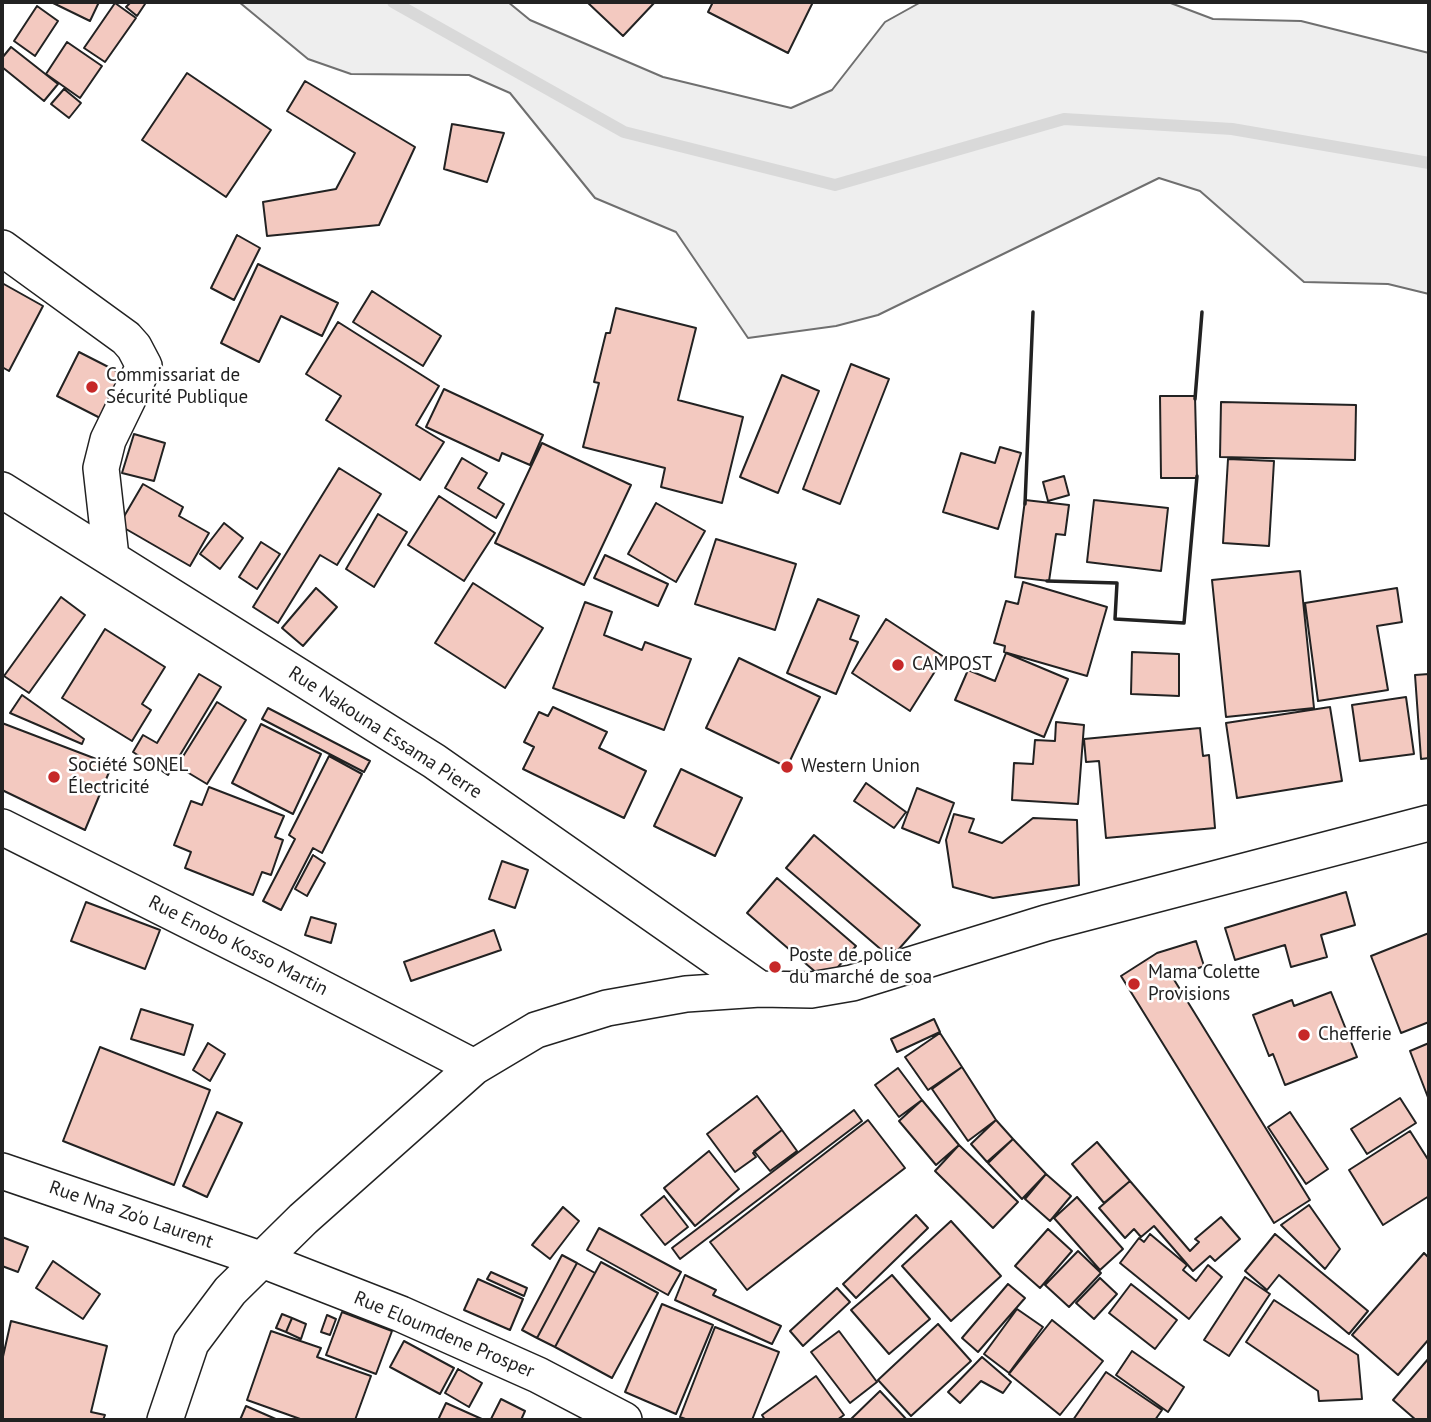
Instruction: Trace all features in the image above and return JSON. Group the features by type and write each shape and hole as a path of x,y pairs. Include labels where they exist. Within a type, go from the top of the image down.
{"street":[{"path":"2,248 125,338 134,347 144,366 108,440 101,468 111,557"},
{"name":"Rue Nakouna Essama Pierre","path":"2,490 434,761 760,989"},
{"path":"165,1420 191,1343 230,1291 260,1259 474,1067 536,1030 607,1008 686,994 760,989 811,990 852,983 1046,923 1429,823"},
{"name":"Rue Enobo Kosso Martin","path":"2,827 474,1067"},
{"name":"Rue Nna Zo'o Laurent","path":"2,1171 260,1259"},
{"name":"Rue Eloumdene Prosper","path":"260,1259 401,1314 538,1375 624,1420"}],"shaded area":[{"path":"239,2 508,2 530,20 663,77 791,108 832,90 885,22 921,2 1168,2 1213,19 1301,21 1429,53 1429,294 1388,284 1304,282 1200,191 1159,178 878,315 836,326 748,338 676,232 595,198 510,93 469,75 351,74 308,59"}],"building":[{"path":"51,2 99,2 90,21"},
{"path":"131,2 145,4 137,16 126,7"},
{"path":"587,2 655,2 623,36"},
{"path":"713,2 813,2 788,53 708,12"},
{"path":"115,3 136,18 105,62 84,48"},
{"path":"37,6 58,21 35,56 14,41"},
{"path":"67,42 102,66 80,98 46,74"},
{"path":"11,47 58,84 44,101 2,67 2,58"},
{"path":"187,73 271,130 226,197 142,140"},
{"path":"305,81 415,147 379,225 267,236 263,202 336,189 355,153 287,111"},
{"path":"64,89 81,103 69,118 51,104"},
{"path":"452,124 504,133 487,182 444,169"},
{"path":"237,235 260,248 234,300 211,288"},
{"path":"258,264 338,303 322,336 281,316 259,362 221,343"},
{"path":"2,283 43,306 9,371 2,367"},
{"path":"372,291 441,336 423,366 353,322"},
{"path":"616,308 696,328 678,400 743,417 722,503 661,487 665,468 583,447 599,383 594,382 606,333 610,333"},
{"path":"338,322 439,386 416,425 444,442 420,480 326,420 341,396 306,374"},
{"name":"Commissariat de Sécurité Publique","path":"79,352 128,377 106,421 57,396"},
{"path":"851,364 889,379 840,504 803,489"},
{"path":"782,375 819,391 778,493 740,477"},
{"path":"444,389 543,435 530,465 502,453 499,461 426,427"},
{"path":"1160,396 1195,396 1197,478 1161,478"},
{"path":"1221,402 1356,405 1355,460 1220,457"},
{"path":"134,434 165,443 154,481 122,473"},
{"path":"542,443 631,485 584,585 495,543"},
{"path":"1000,447 1021,453 998,529 943,512 961,453 995,463"},
{"path":"462,458 487,473 478,488 504,504 496,518 445,488"},
{"path":"1228,459 1274,461 1269,546 1223,543"},
{"path":"339,468 381,494 337,565 320,555 278,623 253,607"},
{"path":"1064,476 1069,495 1048,501 1043,482"},
{"path":"143,484 183,507 179,516 209,533 190,566 119,525"},
{"path":"439,496 495,533 464,581 408,545"},
{"path":"1025,500 1069,505 1065,535 1056,534 1049,581 1015,577"},
{"path":"1094,500 1168,508 1161,571 1087,562"},
{"path":"656,503 705,531 676,582 628,554"},
{"path":"378,514 407,532 374,587 346,569"},
{"path":"224,523 243,538 220,569 200,554"},
{"path":"716,539 796,564 775,630 695,604"},
{"path":"261,542 280,554 257,589 239,577"},
{"path":"605,555 668,584 658,606 594,578"},
{"path":"1300,571 1314,708 1226,717 1212,580"},
{"path":"1023,582 1107,607 1087,676 1004,652 1005,646 994,643 1006,601 1018,604"},
{"path":"473,583 543,628 505,688 435,643"},
{"path":"316,588 337,607 303,646 282,628"},
{"path":"1397,588 1402,622 1377,626 1388,690 1318,701 1305,603"},
{"path":"61,597 85,615 29,693 4,676"},
{"path":"818,599 859,616 850,639 858,642 836,694 787,673"},
{"path":"585,602 612,612 604,635 642,650 645,642 691,659 664,730 553,688"},
{"name":"CAMPOST","path":"886,619 944,657 910,711 852,673"},
{"path":"105,629 165,667 142,704 151,710 132,741 62,698"},
{"path":"1132,652 1179,654 1179,696 1131,694"},
{"path":"1006,653 1068,679 1044,737 955,700 968,670 995,681"},
{"path":"739,658 820,697 787,767 706,728"},
{"path":"199,674 221,687 168,775 133,752 143,735 157,743"},
{"path":"1429,674 1429,758 1421,759 1415,675"},
{"path":"22,695 84,739 82,744 10,713"},
{"path":"1406,697 1414,754 1360,761 1352,705"},
{"path":"217,702 246,720 207,784 177,766"},
{"path":"553,707 607,732 599,748 646,771 624,818 523,769 534,747 524,742 539,712 548,716"},
{"path":"1330,707 1342,781 1237,798 1226,723"},
{"path":"268,708 370,761 364,772 262,719"},
{"path":"1056,722 1084,725 1078,804 1012,800 1014,763 1033,764 1035,740 1055,741"},
{"name":"Société SONEL Électricité","path":"2,723 112,765 85,830 2,790"},
{"path":"261,724 321,754 293,814 232,783"},
{"path":"1200,728 1203,756 1209,755 1215,828 1106,838 1099,761 1086,762 1084,739"},
{"path":"329,756 362,774 322,853 313,848 281,910 263,901 295,839 289,835"},
{"path":"681,769 742,798 715,856 654,826"},
{"path":"866,783 906,812 894,828 854,801"},
{"path":"209,787 284,816 275,837 283,840 271,875 262,872 253,895 185,868 191,852 174,845 191,801 202,805"},
{"path":"917,788 954,803 939,843 902,828"},
{"path":"954,814 974,819 969,832 1002,843 1033,818 1077,820 1079,885 993,898 953,887 946,840"},
{"path":"814,835 920,925 891,958 786,868"},
{"path":"313,855 325,863 307,896 295,889"},
{"path":"502,861 528,870 515,908 489,899"},
{"path":"777,878 856,946 826,981 747,913"},
{"path":"1346,892 1355,925 1321,935 1327,957 1291,967 1285,945 1235,960 1225,928"},
{"path":"86,902 160,930 145,969 71,941"},
{"path":"311,917 336,924 331,943 305,935"},
{"path":"494,930 501,950 411,981 404,962"},
{"path":"1429,933 1429,1022 1401,1033 1371,956"},
{"path":"1196,941 1204,966 1173,978 1310,1200 1274,1223 1121,976 1157,953"},
{"name":"Chefferie","path":"1331,992 1357,1057 1285,1085 1273,1054 1269,1056 1253,1015 1292,1000 1294,1006"},
{"path":"141,1009 193,1025 184,1055 131,1039"},
{"path":"934,1019 940,1032 897,1052 891,1039"},
{"path":"940,1033 962,1067 928,1090 905,1057"},
{"path":"208,1043 225,1054 210,1081 193,1070"},
{"path":"1429,1043 1429,1100 1410,1051"},
{"path":"100,1047 210,1090 174,1185 63,1141"},
{"path":"962,1067 996,1120 968,1141 932,1089"},
{"path":"898,1068 922,1100 899,1117 875,1085"},
{"path":"757,1096 782,1130 753,1153 756,1157 735,1172 707,1134"},
{"path":"1400,1098 1416,1123 1367,1154 1351,1129"},
{"path":"922,1100 959,1145 936,1165 899,1121"},
{"path":"854,1110 862,1121 680,1259 672,1248"},
{"path":"217,1112 242,1123 207,1197 183,1186"},
{"path":"1290,1112 1328,1169 1306,1184 1268,1127"},
{"path":"868,1120 905,1168 747,1290 710,1242"},
{"path":"996,1120 1013,1139 987,1162 971,1144"},
{"path":"782,1130 797,1151 770,1171 754,1151"},
{"path":"1410,1131 1429,1161 1429,1196 1383,1225 1349,1170"},
{"path":"1013,1139 1046,1174 1022,1199 988,1163"},
{"path":"1097,1142 1130,1181 1104,1203 1072,1164"},
{"path":"959,1145 1018,1202 993,1228 935,1171"},
{"path":"709,1151 739,1189 695,1226 664,1188"},
{"path":"1046,1174 1071,1196 1050,1221 1025,1199"},
{"path":"1130,1181 1190,1251 1199,1242 1195,1239 1221,1217 1240,1239 1215,1261 1210,1256 1193,1271 1154,1226 1141,1237 1134,1229 1125,1238 1099,1208"},
{"path":"664,1196 688,1227 665,1245 641,1215"},
{"path":"1077,1197 1123,1249 1100,1270 1054,1218"},
{"path":"1309,1205 1340,1249 1325,1269 1281,1225"},
{"path":"563,1207 579,1221 550,1259 532,1245"},
{"path":"916,1215 928,1228 856,1298 843,1284"},
{"path":"951,1221 1001,1276 951,1321 902,1266"},
{"path":"599,1228 681,1272 668,1295 587,1250"},
{"path":"1048,1229 1072,1251 1040,1288 1015,1266"},
{"path":"1150,1234 1187,1265 1183,1270 1196,1281 1208,1265 1222,1277 1189,1319 1120,1263 1139,1238 1144,1242"},
{"path":"1275,1234 1368,1311 1349,1334 1279,1275 1267,1290 1245,1271"},
{"path":"2,1237 28,1247 18,1272 2,1266"},
{"path":"1078,1251 1101,1273 1069,1307 1045,1285"},
{"path":"1424,1253 1429,1258 1429,1339 1398,1375 1352,1335"},
{"path":"562,1255 577,1263 537,1338 522,1330"},
{"path":"53,1261 100,1294 83,1319 36,1288"},
{"path":"601,1262 658,1293 612,1378 555,1347"},
{"path":"577,1263 595,1273 555,1347 537,1338"},
{"path":"491,1272 527,1288 524,1296 487,1279"},
{"path":"685,1275 716,1290 713,1295 781,1326 772,1344 675,1300"},
{"path":"892,1275 930,1319 889,1354 851,1310"},
{"path":"1245,1277 1270,1294 1229,1356 1204,1340"},
{"path":"1100,1278 1117,1294 1094,1319 1076,1303"},
{"path":"478,1279 523,1299 510,1330 464,1310"},
{"path":"1008,1284 1025,1298 978,1352 962,1338"},
{"path":"1131,1284 1177,1320 1155,1349 1109,1313"},
{"path":"837,1288 850,1302 803,1346 790,1331"},
{"path":"1274,1300 1358,1355 1362,1399 1319,1401 1318,1391 1246,1342"},
{"path":"662,1304 713,1325 676,1414 625,1392"},
{"path":"1017,1309 1043,1327 1009,1373 984,1354"},
{"path":"342,1312 392,1331 376,1374 326,1355"},
{"path":"282,1314 292,1318 286,1332 276,1328"},
{"path":"327,1315 336,1319 330,1335 321,1332"},
{"path":"292,1318 306,1324 301,1339 286,1332"},
{"path":"1052,1320 1103,1361 1060,1415 1009,1374"},
{"path":"11,1321 107,1346 91,1412 105,1415 103,1420 2,1420 2,1361"},
{"path":"938,1324 971,1361 911,1416 878,1380"},
{"path":"715,1327 779,1352 752,1420 688,1420 680,1417"},
{"path":"271,1331 321,1348 317,1357 371,1376 355,1420 303,1420 247,1400"},
{"path":"839,1331 877,1382 850,1403 811,1352"},
{"path":"404,1341 454,1368 440,1394 390,1367"},
{"path":"1132,1351 1184,1387 1168,1412 1116,1375"},
{"path":"982,1357 1011,1382 1003,1393 981,1381 960,1403 948,1392"},
{"path":"1429,1358 1429,1420 1416,1420 1393,1400"},
{"path":"458,1369 482,1383 469,1407 445,1393"},
{"path":"1106,1372 1162,1410 1155,1420 1073,1420"},
{"path":"816,1376 844,1415 837,1420 765,1420 762,1415"},
{"path":"880,1391 907,1420 850,1420"},
{"path":"501,1399 525,1411 521,1420 491,1419"},
{"path":"446,1403 484,1420 438,1420"},
{"path":"246,1406 278,1420 240,1420"}],"waterway":[{"path":"393,2 624,132 835,185 1064,119 1232,129 1429,163"}],"wall":[{"path":"1025,504 1033,312"},
{"path":"1195,399 1202,312"},
{"path":"1047,581 1117,583 1115,619 1184,623 1197,476"}],"place":[{"name":"Commissariat de Sécurité Publique","path":"92,387"},
{"name":"CAMPOST","path":"898,665"},
{"name":"Western Union","path":"787,767"},
{"name":"Société SONEL Électricité","path":"54,777"},
{"name":"Poste de police du marché de soa","path":"775,967"},
{"name":"Mama Colette Provisions","path":"1134,984"},
{"name":"Chefferie","path":"1304,1035"}]}
